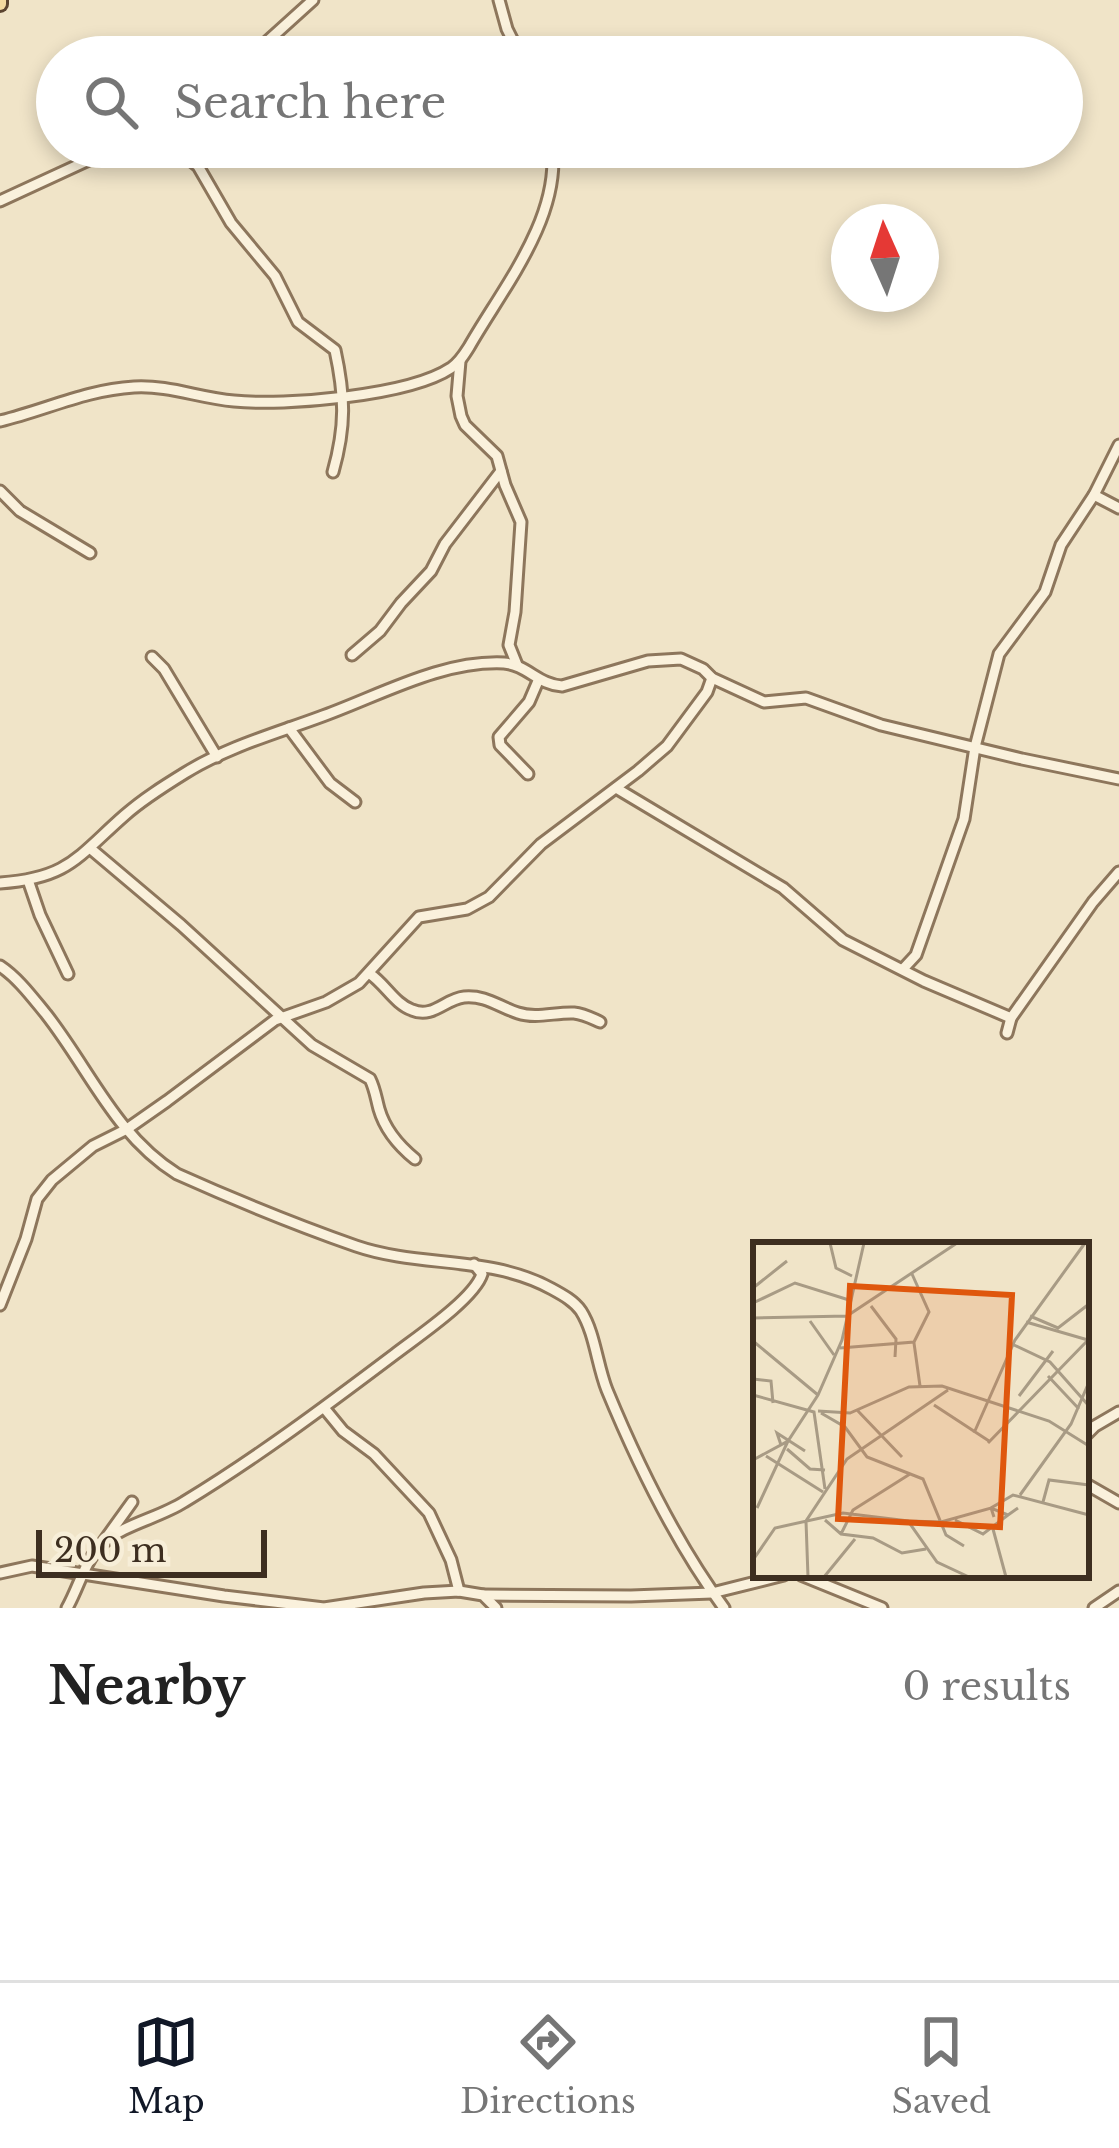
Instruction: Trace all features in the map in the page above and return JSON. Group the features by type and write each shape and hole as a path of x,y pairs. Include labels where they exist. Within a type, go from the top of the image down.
{"street":[{"path":"273,36 313,0"},
{"path":"499,0 510,36"},
{"path":"0,201 72,168"},
{"path":"199,168 231,223 275,276 298,322 335,350 345,396 333,472"},
{"path":"0,421 90,392 133,387 171,388 238,401 369,394 424,381 460,361 523,258 552,182 552,168"},
{"path":"460,361 456,385 460,416 496,457 520,522 509,645 517,665 538,680 562,686 669,658 693,664 764,702 806,698 881,725 1119,778"},
{"path":"903,969 916,956 964,819 975,747 999,653 1045,592 1061,545 1119,445"},
{"path":"352,655 380,631 431,571 445,544 501,471"},
{"path":"0,491 20,511 90,553"},
{"path":"1094,495 1119,508"},
{"path":"152,657 218,757"},
{"path":"0,883 42,878 68,866 140,802 218,757 437,672 483,664 517,665"},
{"path":"0,1306 42,1190 93,1147 127,1129 281,1017 326,1002 370,974 419,917 480,904 541,844 667,746 712,678"},
{"path":"528,774 500,745 499,737 529,702 538,680"},
{"path":"289,728 330,783 355,802"},
{"path":"616,788 783,888 843,940 1011,1018"},
{"path":"91,849 312,1046 370,1079 387,1127 402,1149 416,1159"},
{"path":"1006,1033 1011,1018 1119,872"},
{"path":"28,880 68,974"},
{"path":"0,966 55,1025 127,1129 164,1166 358,1246 392,1256 520,1274 579,1308 638,1458 684,1546 724,1608"},
{"path":"370,974 406,1007 420,1012 434,1011 455,999 477,997 518,1013 581,1014 600,1022"},
{"path":"103,1544 179,1506 325,1408 479,1283 482,1274 474,1264"},
{"path":"325,1408 429,1513 456,1572 459,1592"},
{"path":"1089,1433 1119,1412"},
{"path":"1089,1486 1119,1503"},
{"path":"68,1608 82,1574 132,1502"},
{"path":"0,1573 32,1566 324,1608 381,1604 424,1593 712,1593 772,1578"},
{"path":"808,1578 882,1608"},
{"path":"1094,1608 1119,1591"},
{"path":"483,1595 496,1608"},
{"path":"645,1596 652,1608"}]}
